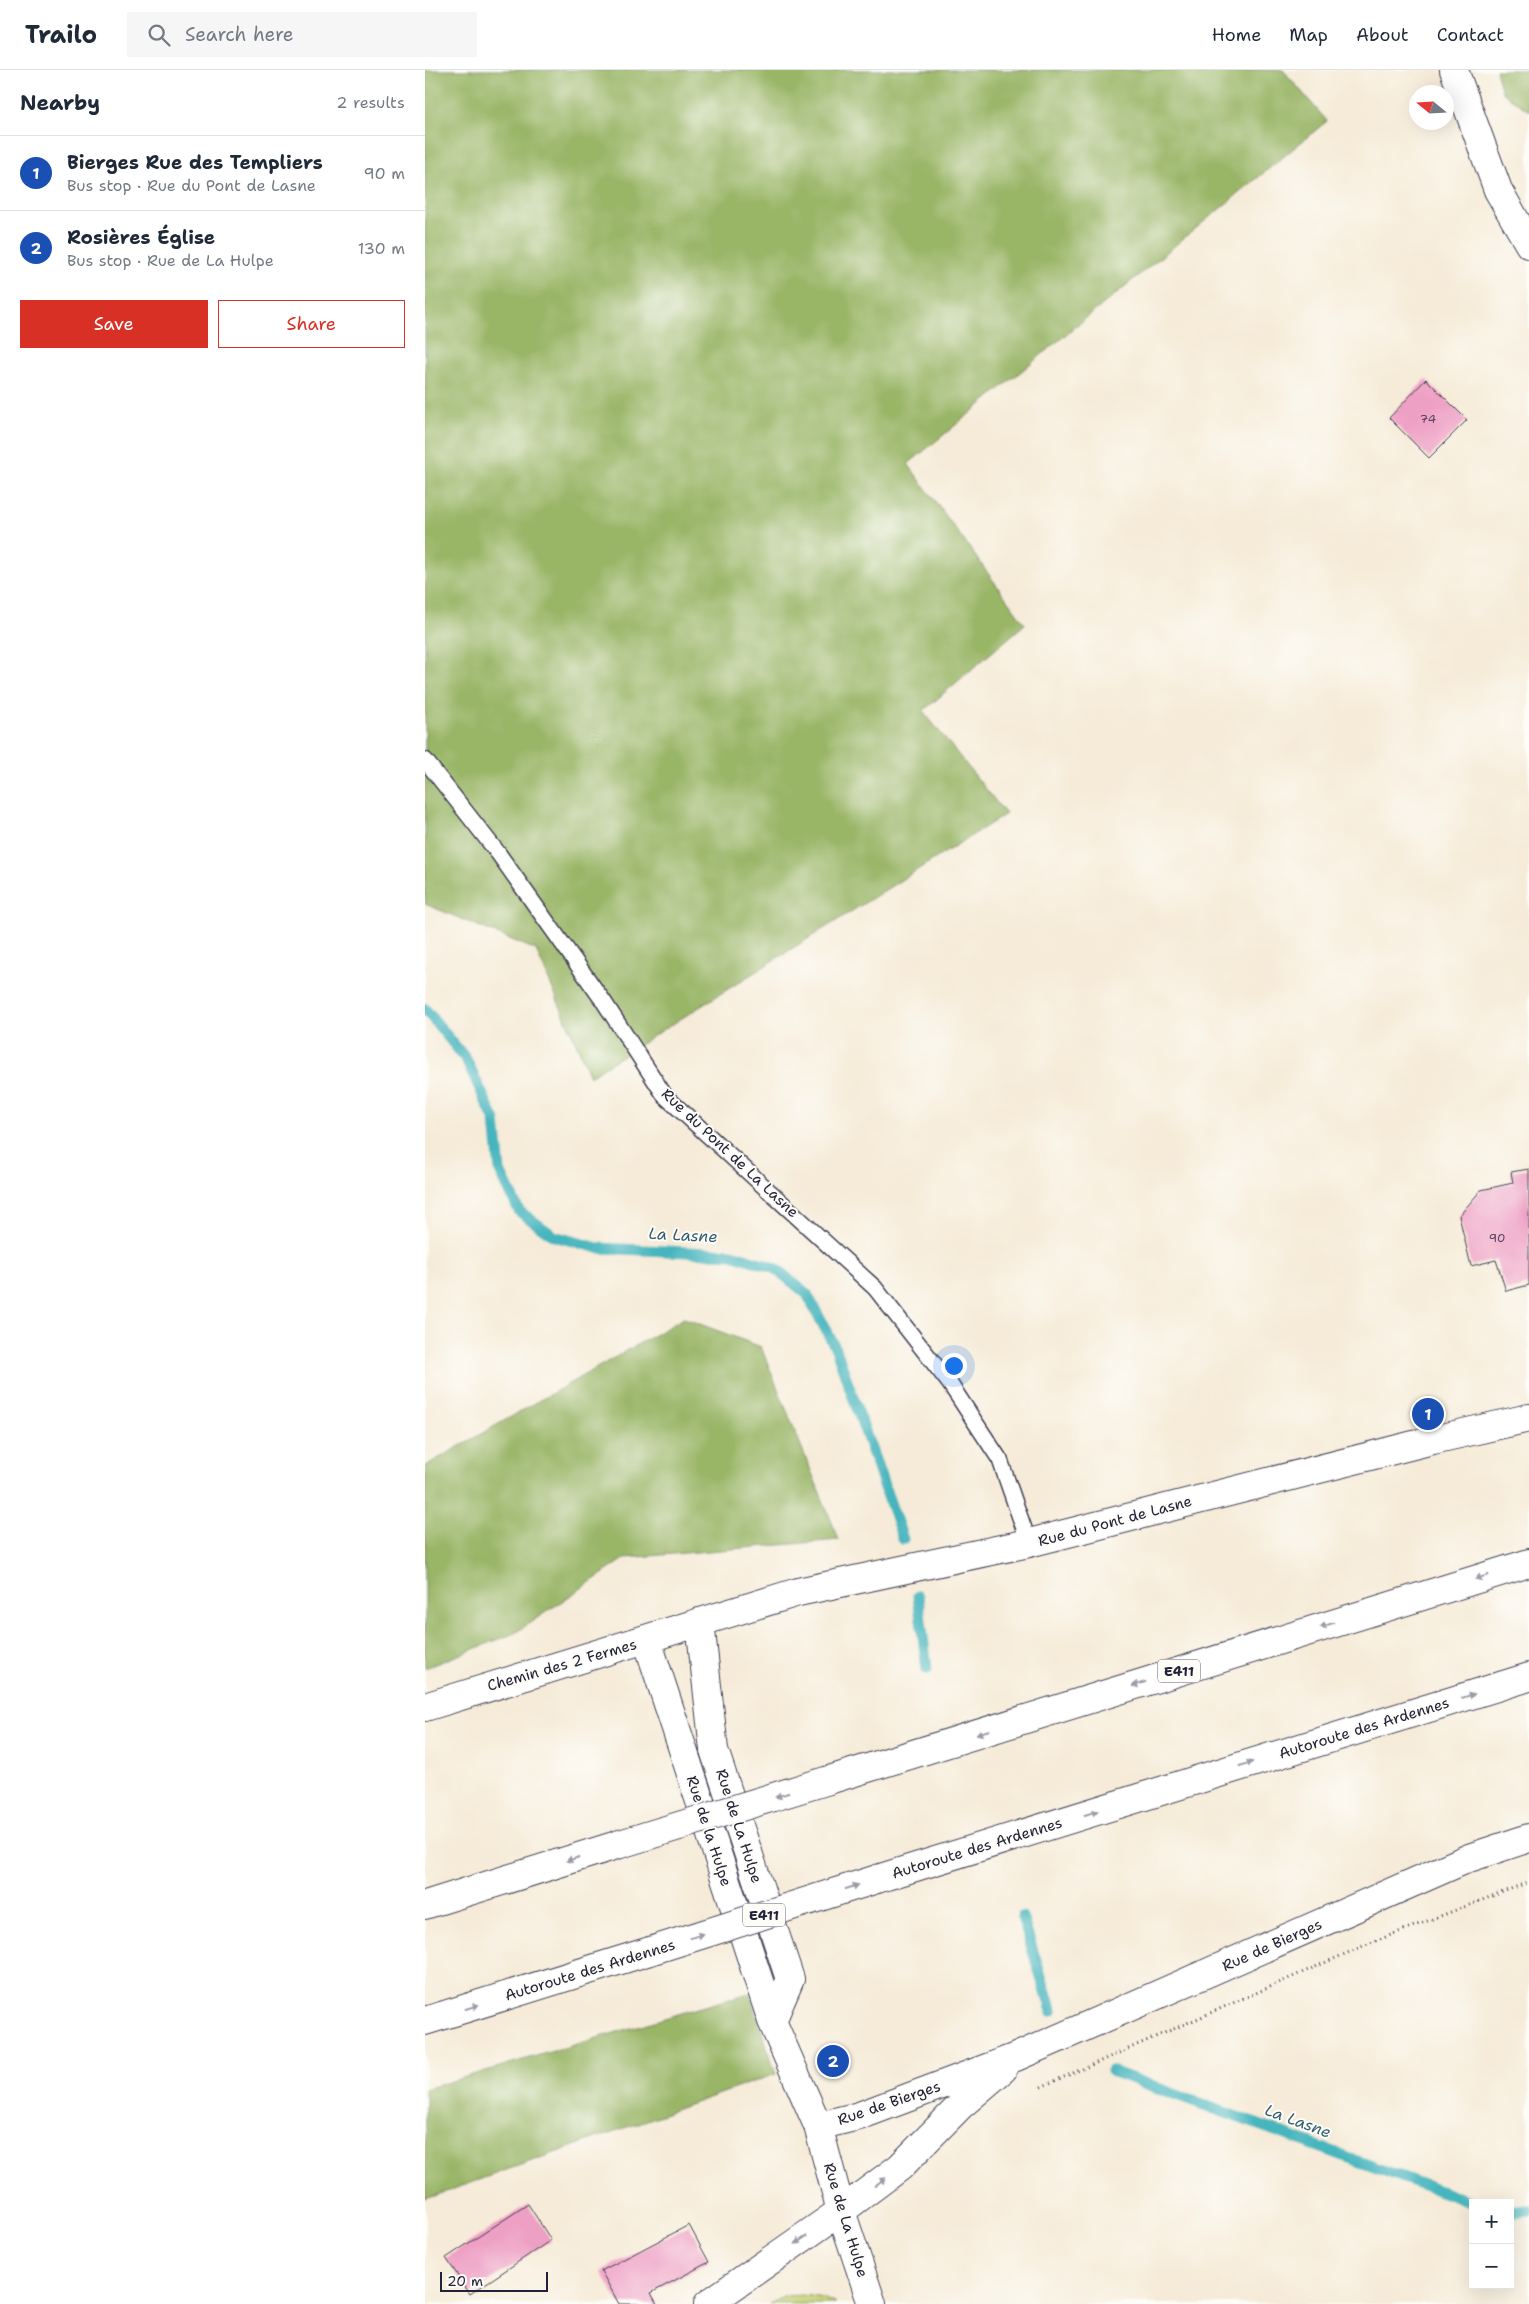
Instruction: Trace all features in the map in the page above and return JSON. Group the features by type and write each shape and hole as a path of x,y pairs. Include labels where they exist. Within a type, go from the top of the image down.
{"main road":[{"path":"1454,70 1477,138 1498,190 1529,244"},
{"name":"Rue du Pont de Lasne","path":"700,1622 798,1592 1029,1543 1413,1445 1529,1418"},
{"name":"E411","path":"425,1906 1529,1563"},
{"name":"Chemin des 2 Fermes","path":"425,1707 647,1640 700,1622"},
{"name":"Rue de La Hulpe","path":"700,1622 714,1750 790,1979 772,2022 818,2126 841,2211 873,2304"},
{"name":"Rue de la Hulpe","path":"647,1640 772,2022"},
{"name":"Autoroute des Ardennes","path":"425,2021 1529,1677"},
{"name":"Rue de Bierges","path":"818,2126 859,2116 1016,2058 1469,1858 1529,1838"},
{"name":"Rue de Bierges","path":"708,2304 841,2211 900,2167 961,2105 1016,2058"}],"lane":[{"name":"Rue du Pont de La Lasne","path":"425,760 498,853 604,1002 665,1096 875,1288 950,1384 1000,1460 1029,1543"}],"path":[{"path":"1041,2087 1369,1943 1529,1882"}],"green space":[{"path":"425,70 1283,70 1327,121 908,464 1025,624 923,711 1006,814 590,1076 536,950 425,904"},
{"path":"1496,70 1529,70 1529,111 1502,92"},
{"path":"684,1318 761,1347 839,1540 626,1558 515,1633 425,1668 425,1466"},
{"path":"749,1993 776,2074 425,2199 425,2089"},
{"path":"803,2295 823,2298 836,2304 769,2304 786,2296"}],"building":[{"path":"1426,379 1467,420 1429,458 1389,418"},
{"path":"1529,1169 1529,1285 1506,1291 1496,1260 1471,1266 1459,1216 1481,1190 1513,1183 1511,1172"},
{"path":"528,2204 551,2240 470,2294 446,2258"},
{"path":"689,2225 709,2262 651,2293 657,2304 619,2304 601,2271"}],"waterway":[{"name":"La Lasne","path":"425,1009 466,1059 495,1121 500,1171 519,1211 554,1236 598,1248 732,1254 775,1268 807,1294 836,1349 903,1539"},
{"name":"La Lasne","path":"918,1596 927,1669"},
{"name":"La Lasne","path":"1022,1917 1052,2011"},
{"name":"La Lasne","path":"1111,2071 1469,2202"},
{"name":"La Lasne","path":"1514,2212 1529,2210"}],"place":[{"name":"Bierges Rue des Templiers","path":"1428,1414"},
{"name":"Rosières Église","path":"833,2061"}]}
